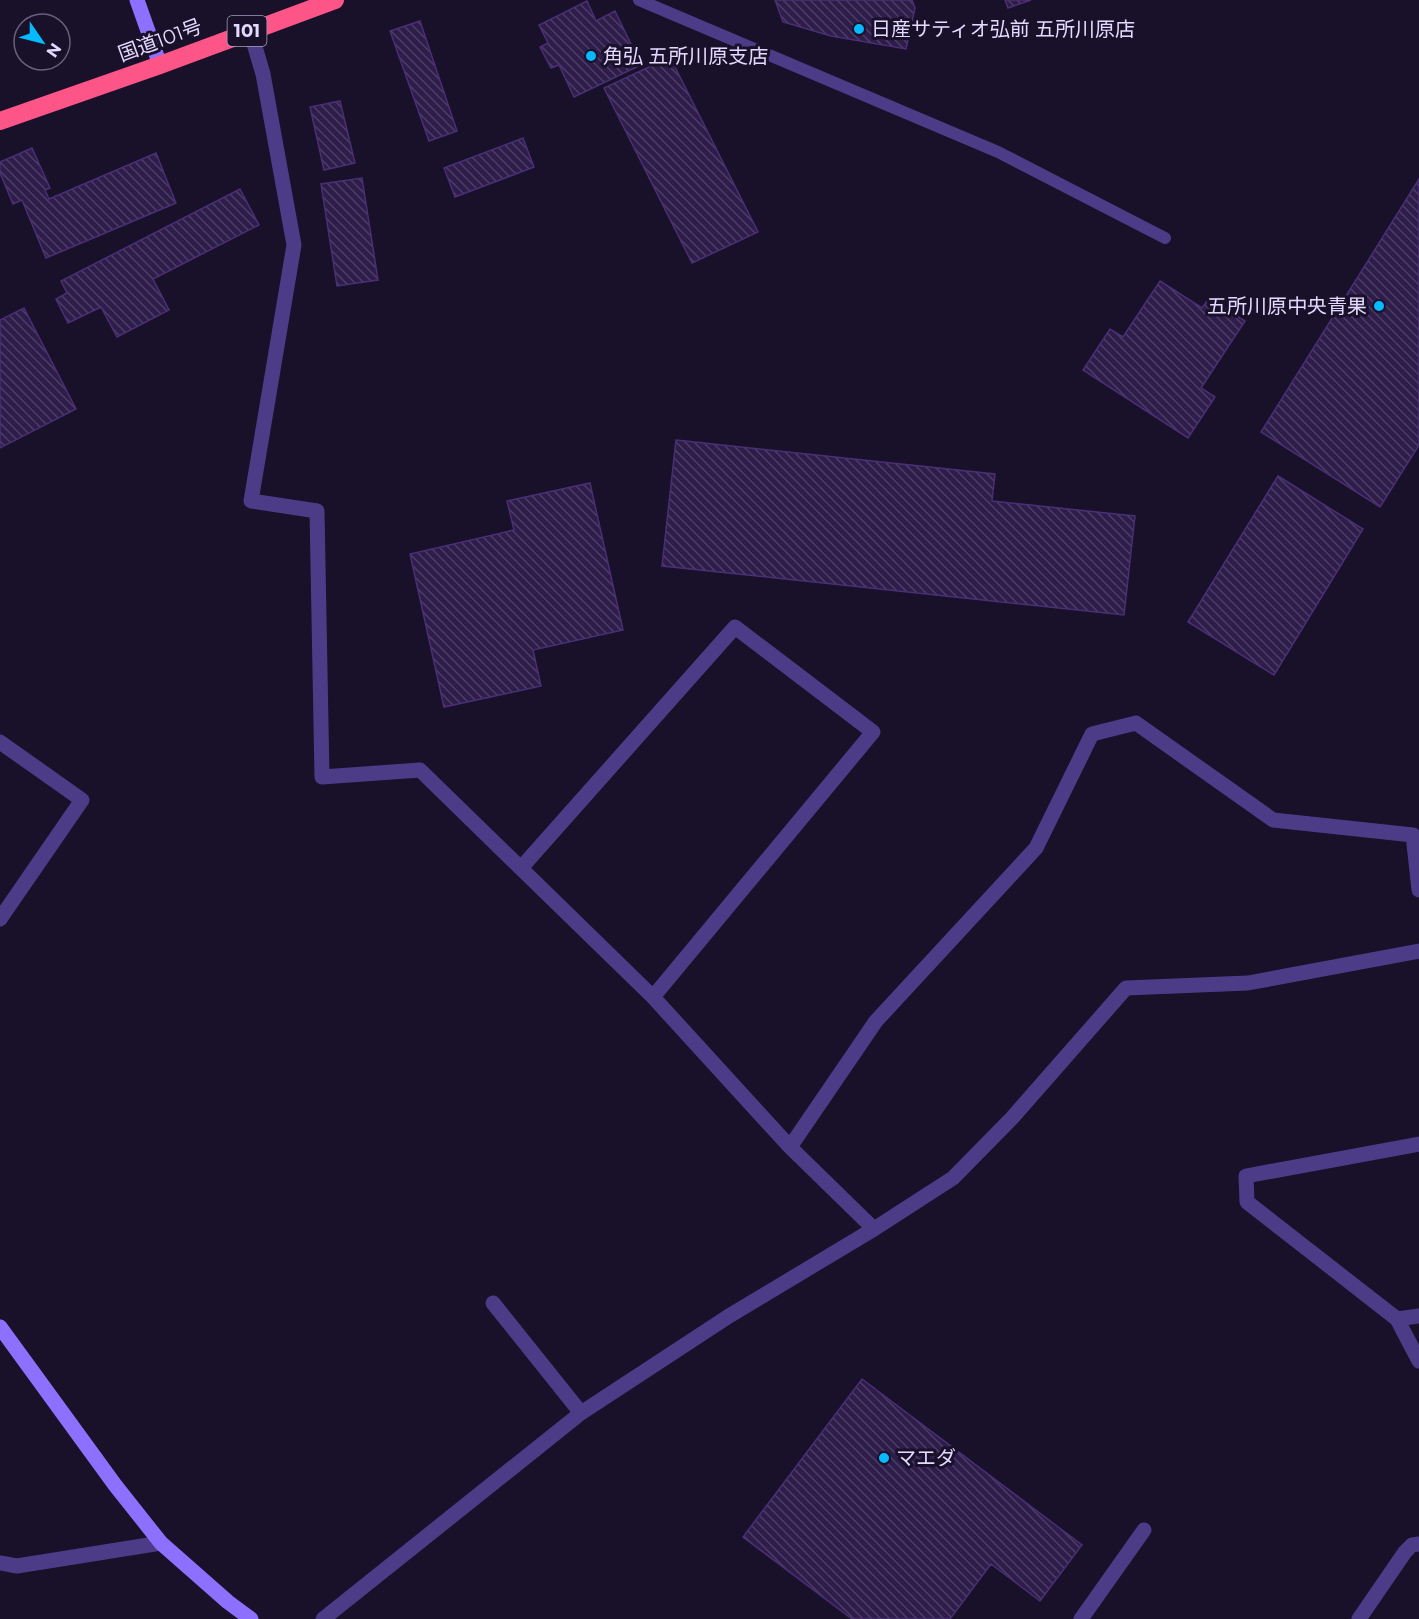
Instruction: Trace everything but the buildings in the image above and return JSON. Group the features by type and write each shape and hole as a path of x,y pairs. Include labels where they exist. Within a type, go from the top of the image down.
{"highway":[{"name":"国道101号","path":"0,121 335,0"}],"street":[{"path":"137,0 160,65"},
{"path":"250,30 263,74 294,245 251,501 317,511 321,777 420,770 652,997 790,1147 874,1229"},
{"path":"521,868 735,627 873,732 652,997"},
{"path":"790,1147 876,1021 1036,848 1092,734 1136,723 1273,820 1413,835 1419,890"},
{"path":"0,742 82,800 0,919"},
{"path":"323,1619 581,1413 729,1316 874,1229 953,1178 1012,1118 1126,988 1248,983 1419,951"},
{"path":"1419,1144 1246,1176 1247,1202 1397,1319 1419,1361"},
{"path":"493,1303 581,1413"},
{"path":"1397,1319 1419,1316"},
{"path":"0,1327 115,1485 161,1543 228,1602 251,1619"},
{"path":"1081,1619 1144,1530"},
{"path":"0,1563 17,1566 161,1543"},
{"path":"1359,1619 1405,1552 1412,1545 1419,1544"}],"lane":[{"path":"639,0 998,152 1165,238"}],"place":[{"name":"日産サティオ弘前 五所川原店","path":"859,29"},
{"name":"角弘 五所川原支店","path":"591,56"},
{"name":"五所川原中央青果","path":"1379,306"},
{"name":"マエダ","path":"884,1458"}]}
